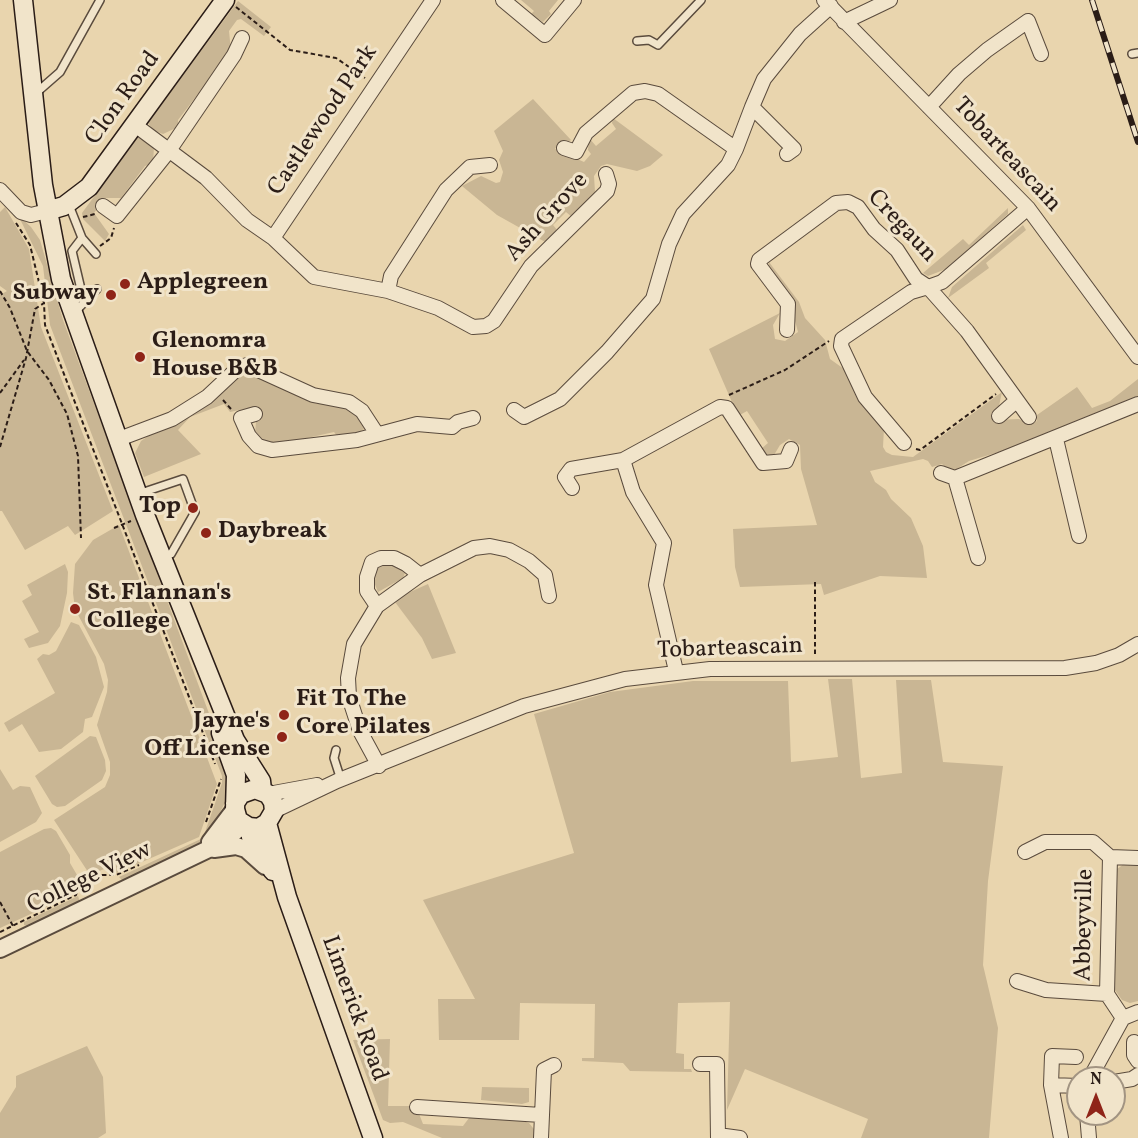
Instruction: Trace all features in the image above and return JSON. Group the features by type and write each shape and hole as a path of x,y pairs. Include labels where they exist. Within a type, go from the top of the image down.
{"main road":[{"path":"23,0 47,211 64,253 119,439 162,557 180,624 236,775 235,806 238,820 246,826 259,828 268,805 247,790 241,794 235,806"},
{"name":"Clon Road","path":"47,211 72,210 229,3"},
{"name":"Limerick Road","path":"162,557 235,740 261,781 287,897"},
{"name":"Limerick Road","path":"246,826 287,897 373,1138"}],"street":[{"name":"Castlewood Park","path":"273,238 433,0"},
{"path":"503,0 545,35 574,0"},
{"path":"844,22 861,5 890,0"},
{"path":"514,410 524,417 560,399 608,352 653,299 669,244 683,214 728,165 764,79 827,3"},
{"name":"Tobarteascain","path":"827,3 1028,208 1138,357"},
{"path":"929,107 966,68 1029,21 1041,54"},
{"path":"103,206 117,216 168,152 234,55 242,38"},
{"path":"570,150 586,133 633,93 645,91 658,94 736,149"},
{"path":"752,107 794,148 787,154"},
{"name":"Castlewood Park","path":"135,125 168,152 206,178 246,220 273,238 314,277 388,291 438,308 473,327 486,326 494,321"},
{"path":"388,291 391,276 446,190 470,167 490,165"},
{"name":"Ash Grove","path":"494,321 531,266 607,191 609,184 606,174"},
{"path":"0,190 21,212 31,215 47,211"},
{"name":"Cregaun","path":"787,330 788,304 758,264 759,260 836,203 848,202 858,207 874,229 897,250 916,279 928,287 967,331 1000,381 1029,417"},
{"name":"Cregaun","path":"842,339 911,292 942,282 1028,208"},
{"path":"842,339 843,353 866,397 904,443"},
{"path":"119,439 172,419 207,397 238,368 247,365 313,395 349,402 362,411 377,434"},
{"path":"999,416 1016,401"},
{"path":"942,473 955,478 1138,404"},
{"path":"572,488 565,477 571,469 623,460 720,407 727,408 763,463 786,461 791,449"},
{"path":"255,414 241,418 249,436 258,446 272,450 357,440 417,424 452,427 458,422 473,418"},
{"path":"1056,439 1079,536"},
{"path":"623,460 633,492 663,543 656,585 676,671"},
{"path":"955,478 978,558"},
{"path":"379,766 360,731 349,697 348,678 354,644 377,606 420,575 474,548 490,546 509,550 528,561 544,575 549,596"},
{"path":"377,606 367,591 367,577 372,562 381,558 394,558 420,575"},
{"name":"Tobarteascain","path":"268,805 379,766 417,748 535,703 615,681 676,671 1065,668 1096,663 1119,655 1138,644"},
{"name":"College View","path":"201,852 219,833 235,806"},
{"name":"College View","path":"0,949 16,932 219,844 246,826"},
{"name":"Abbeyville","path":"1025,852 1045,842 1093,842 1110,857 1138,858"},
{"name":"College View","path":"201,852 236,846 253,852 287,897"},
{"name":"Abbeyville","path":"1110,857 1107,994 1123,1018"},
{"name":"Abbeyville","path":"1017,981 1046,990 1107,994"},
{"path":"1097,1066 1123,1018 1138,1012"},
{"path":"1134,1042 1134,1055 1138,1061"},
{"path":"1061,1138 1051,1085 1052,1056 1076,1057"},
{"path":"700,1064 717,1064 718,1137 740,1138"},
{"path":"541,1138 544,1070 554,1065"},
{"path":"1051,1085 1066,1086"},
{"path":"417,1107 541,1115"}],"lane":[{"path":"34,94 60,72 100,0"},
{"path":"638,42 649,40 658,45 701,0"},
{"path":"72,210 82,238 95,253"},
{"path":"64,253 82,238"},
{"path":"79,308 97,289"},
{"path":"138,494 183,478 195,512 171,554 162,557"},
{"path":"336,750 334,758 339,781"}],"path":[{"path":"229,3 290,50 336,58 375,84"},
{"path":"72,210 92,216 103,206"},
{"path":"21,212 16,224 30,245 44,303 45,326 216,768"},
{"path":"95,253 111,238 117,216"},
{"path":"0,291 10,308 27,351 49,380 67,414 78,456 81,538"},
{"path":"0,447 26,358 35,309 44,303"},
{"path":"720,407 727,397 785,370 828,341 842,339"},
{"path":"0,393 26,358"},
{"path":"904,443 920,450 999,392 1000,381"},
{"path":"207,397 218,396 241,418"},
{"path":"114,528 145,515"},
{"path":"815,582 815,669"},
{"path":"205,828 221,779 236,775"},
{"path":"0,932 16,932 76,895 79,885 102,875 117,876 147,862"},
{"path":"0,902 16,932"}],"shaded area":[{"path":"521,0 558,0 549,11 551,14 543,22 531,14 534,11"},
{"path":"238,1 271,27 264,36 241,19 237,20 229,31 231,51 178,120 178,127 163,134 153,130 148,123"},
{"path":"533,99 571,140 566,143 560,141 555,149 584,162 591,154 588,150 589,138 596,146 616,129 612,123 613,118 663,155 650,166 637,171 607,164 601,166 594,176 595,192 592,198 573,218 566,212 553,225 558,231 547,243 497,215 462,186 481,176 496,183 500,182 503,172 499,160 503,151 494,131"},
{"path":"138,137 154,146 153,164 145,166 121,198 106,198 94,213 109,234 105,241 83,219 82,213"},
{"path":"5,207 29,249 41,327 113,511 75,535 68,526 25,550 0,511 0,295 7,291 0,286 0,212"},
{"path":"1008,208 1008,214 946,269 928,276 923,273 963,239 969,245"},
{"path":"18,215 31,227 40,240 63,320 230,770 230,792 206,841 122,880 119,877 203,838 222,783 222,776 50,325 43,266"},
{"path":"1023,225 1026,230 986,263 989,268 948,298 952,287"},
{"path":"769,262 799,302 805,318 825,340 830,359 844,369 861,399 884,428 883,447 892,455 913,457 1002,392 999,406 992,416 994,420 1019,419 1030,425 1037,421 1037,415 1077,387 1092,408 1110,401 1138,379 1138,396 1035,441 969,461 955,470 949,470 942,464 932,467 928,461 923,459 870,471 875,482 886,490 891,499 911,518 923,546 927,578 880,576 824,595 821,584 740,587 735,567 733,529 817,525 801,469 800,445 789,439 780,445 774,455 764,455 761,449 768,443 747,411 738,416 709,349 780,313 773,325 775,339 785,341 798,332 794,317 768,270"},
{"path":"248,370 266,376 266,381 317,404 323,401 349,407 362,419 364,429 356,434 337,436 334,432 276,445 259,439 255,434 256,422 262,419 258,406 230,412 224,404 190,417 178,430 201,454 144,477 135,453 141,441 241,372"},
{"path":"119,525 217,784 199,837 117,873 104,869 90,875 54,820 105,787 110,775 110,762 97,725 107,692 108,680 104,664 75,609 73,593 75,564 93,540"},
{"path":"65,564 68,572 67,593 60,626 48,643 29,648 24,639 39,632 22,601 32,595 27,585"},
{"path":"391,565 402,569 405,573 403,578 378,592 374,582 377,566"},
{"path":"428,584 456,653 432,659 422,638 395,602 401,596"},
{"path":"71,622 79,625 96,657 104,687 92,717 85,719 83,732 61,749 39,752 22,724 9,732 4,723 55,693 37,659 43,654 49,655 56,651"},
{"path":"828,679 852,679 861,778 902,773 896,680 931,680 943,762 1003,766 988,881 983,965 998,1028 989,1138 861,1138 868,1119 745,1069 727,1110 730,1002 678,1003 676,1053 684,1054 684,1069 691,1069 692,1072 630,1071 623,1063 582,1061 582,1058 594,1058 595,1004 520,1003 519,1040 439,1040 438,999 475,999 423,900 574,853 534,714 610,692 693,681 788,681 791,762 838,757"},
{"path":"90,736 96,737 105,760 106,771 102,780 65,806 57,807 52,804 35,776"},
{"path":"0,769 13,790 20,786 30,787 42,813 36,822 0,842"},
{"path":"51,828 56,831 70,855 70,863 80,880 75,883 70,895 66,898 0,928 0,852 44,829"},
{"path":"1138,863 1138,1001 1130,1003 1122,1000 1112,986 1114,879 1117,869 1124,864"},
{"path":"78,896 80,902 30,927 24,925 24,922"},
{"path":"390,1039 388,1106 416,1106 423,1124 463,1126 469,1118 476,1115 521,1120 529,1123 537,1133 537,1138 442,1138 403,1122 390,1123 383,1120 353,1040"},
{"path":"87,1046 103,1077 106,1133 98,1138 0,1138 0,1113 16,1087 16,1076"},
{"path":"482,1087 529,1088 529,1102 522,1104 481,1100"}],"railway":[{"path":"1092,0 1138,142"}],"place":[{"name":"Applegreen","path":"125,284"},
{"name":"Subway","path":"111,295"},
{"name":"Glenomra House B&B","path":"140,357"},
{"name":"Top","path":"193,508"},
{"name":"Daybreak","path":"206,533"},
{"name":"St. Flannan's College","path":"75,609"},
{"name":"Fit To The Core Pilates","path":"284,715"},
{"name":"Jayne's Off License","path":"282,737"}]}
